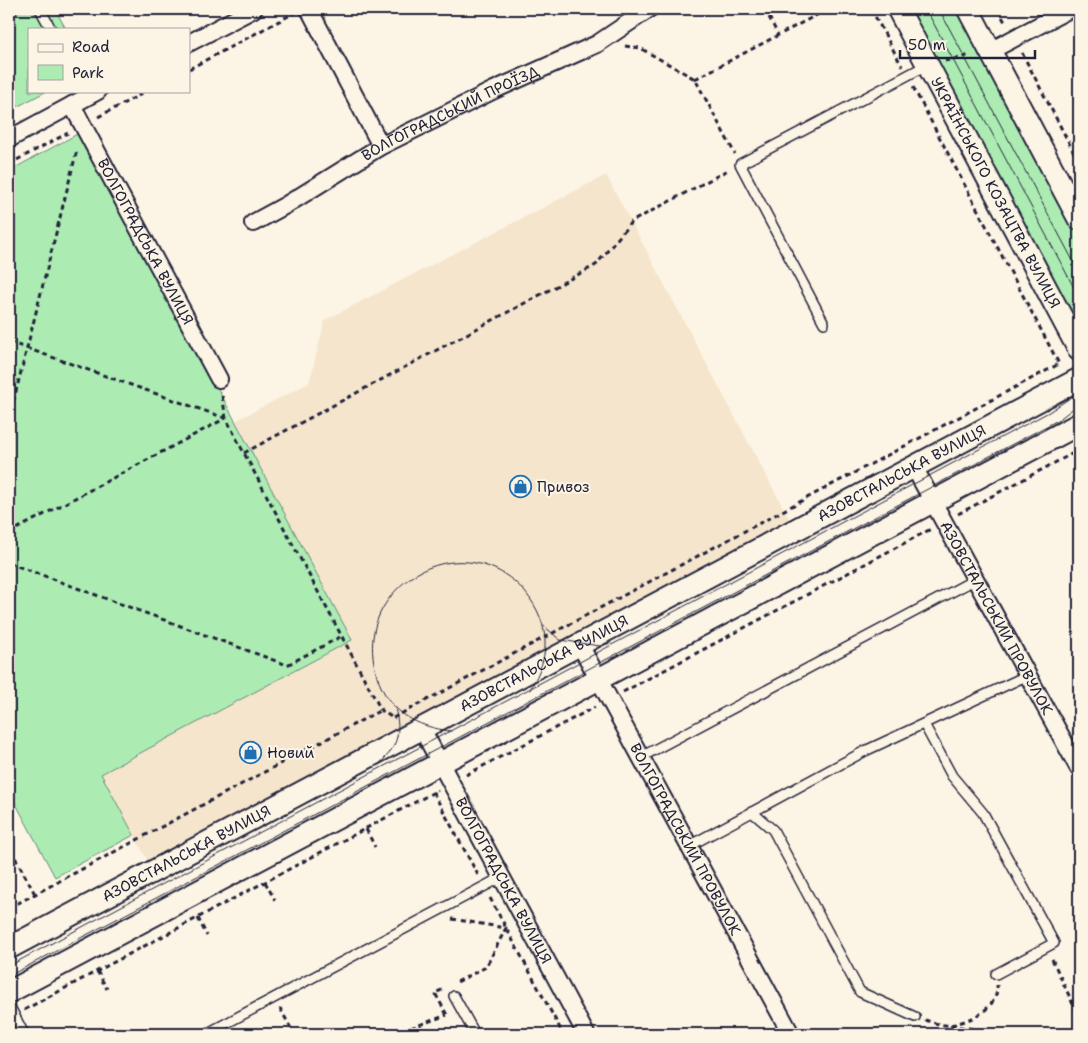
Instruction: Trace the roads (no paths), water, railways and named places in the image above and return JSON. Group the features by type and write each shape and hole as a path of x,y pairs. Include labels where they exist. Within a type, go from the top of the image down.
{"street":[{"path":"190,42 254,9"},
{"path":"309,9 381,146"},
{"name":"ВОЛГОГРАДСЬКИЙ ПРОЇЗД","path":"254,223 381,146 494,90 597,44 649,9"},
{"name":"УКРАЇНСЬКОГО КОЗАЦТВА ВУЛИЦЯ","path":"898,9 1079,350"},
{"path":"968,9 1079,219"},
{"path":"990,51 1070,9"},
{"path":"9,139 72,105 90,93"},
{"name":"ВОЛГОГРАДСЬКА ВУЛИЦЯ","path":"72,105 218,379"},
{"name":"АЗОВСТАЛЬСЬКА ВУЛИЦЯ","path":"9,948 1079,379"},
{"path":"9,992 1079,424"},
{"name":"АЗОВСТАЛЬСЬКИЙ ПРОВУЛОК","path":"914,467 1079,769"},
{"name":"ВОЛГОГРАДСЬКИЙ ПРОВУЛОК","path":"580,644 791,1034"},
{"name":"ВОЛГОГРАДСЬКА ВУЛИЦЯ","path":"422,729 586,1034"}],"lane":[{"path":"9,11 13,9"},
{"path":"40,9 50,28"},
{"path":"824,324 740,164 928,65"},
{"path":"641,757 976,579"},
{"path":"689,846 865,751 1028,675"},
{"path":"924,724 952,776 983,813 1054,943 996,974"},
{"path":"752,812 773,830 860,992 914,1017"},
{"path":"206,1034 502,877"},
{"path":"454,996 475,1034"},
{"path":"9,1005 24,1034"}],"tram line":[{"path":"926,9 1079,297"},
{"path":"939,9 1079,272"},
{"path":"9,966 1049,412 1073,396 1079,388"},
{"path":"9,976 1058,420 1079,404"},
{"path":"451,731 426,726 405,716 388,699 382,689 374,666 373,637 382,609 402,585 418,573 436,565 454,562 473,563 492,568 509,578 525,592 534,604 540,618 545,639 542,664 530,690"},
{"path":"544,626 560,640 600,646 611,643"},
{"path":"376,767 389,754 398,734 395,708"}],"place":[{"name":"Привоз","path":"521,487"},
{"name":"Новий","path":"251,753"}]}
